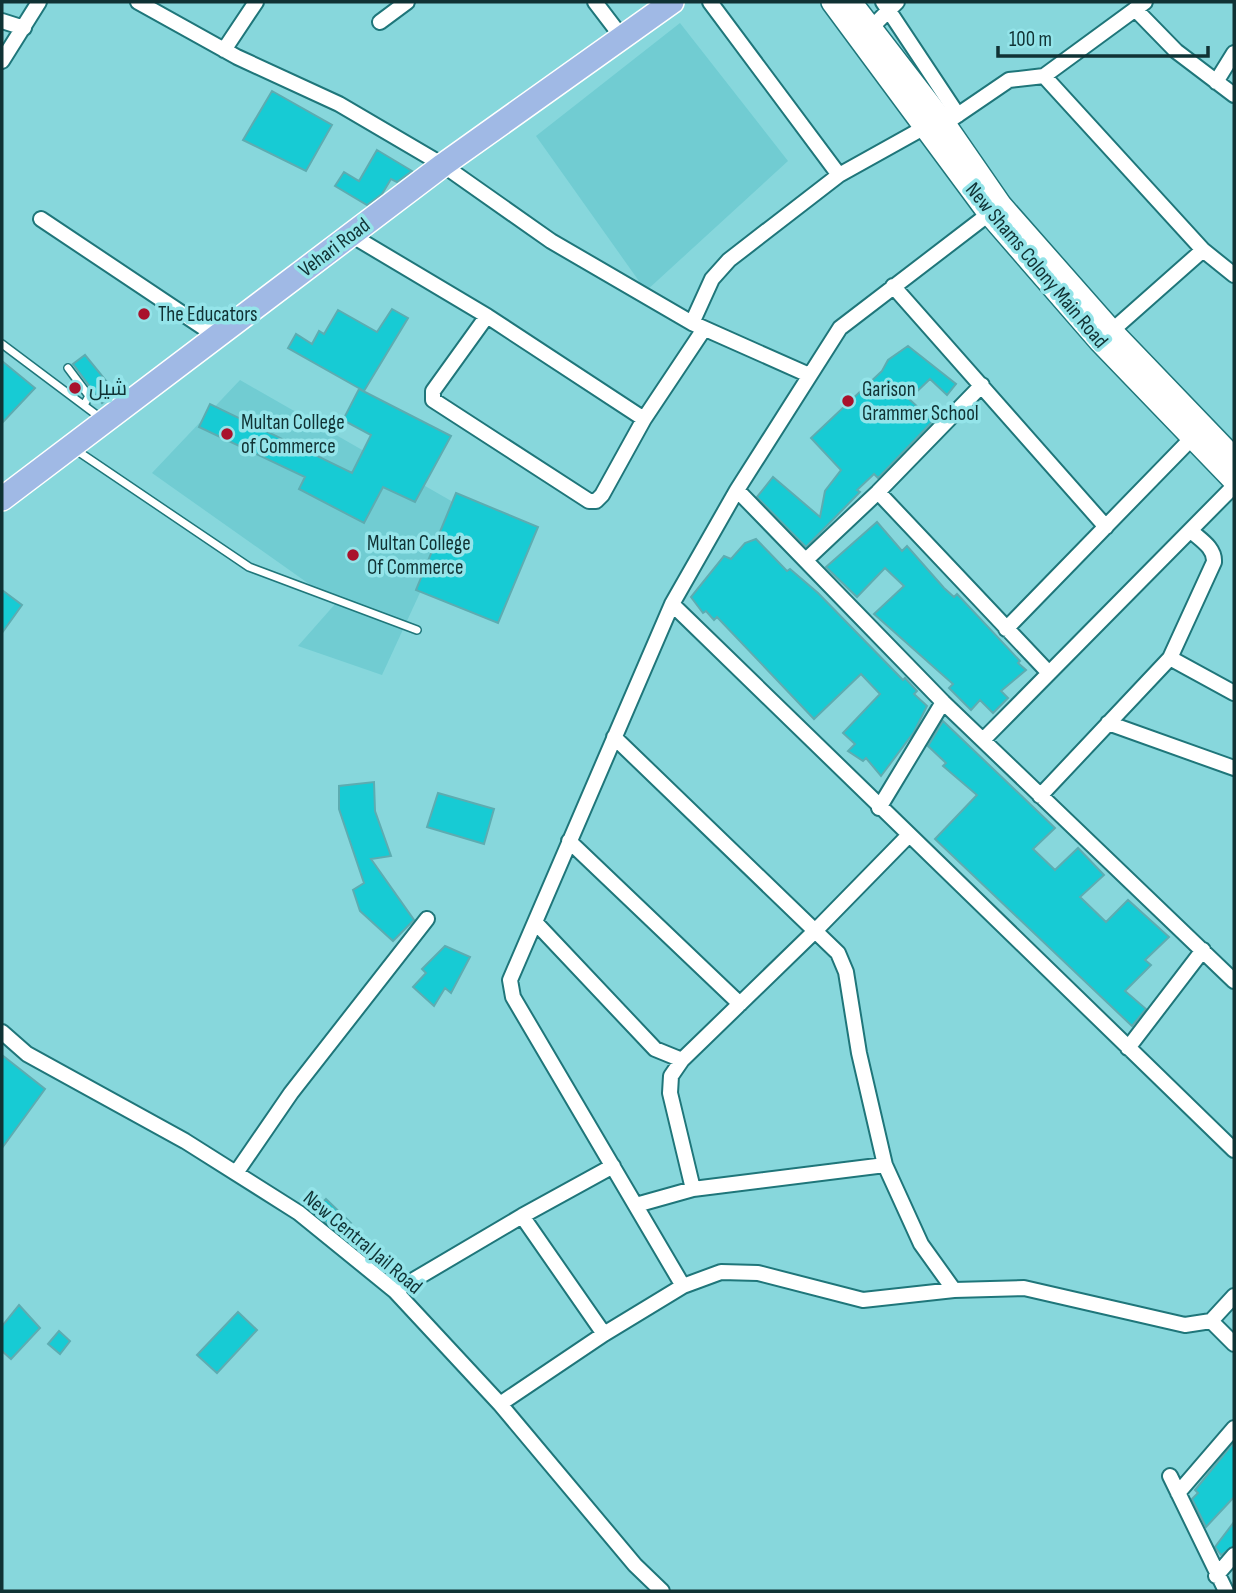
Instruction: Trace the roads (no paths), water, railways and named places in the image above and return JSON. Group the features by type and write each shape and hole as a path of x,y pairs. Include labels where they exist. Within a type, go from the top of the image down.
{"main road":[{"name":"Vehari Road","path":"2,499 443,165 672,2"},
{"name":"New Shams Colony Main Road","path":"832,2 865,34 940,124 995,210 1192,438 1234,481"},
{"name":"New Shams Colony Main Road","path":"850,2 865,34"},
{"name":"New Shams Colony Main Road","path":"1106,336 1234,458"}],"street":[{"path":"2,61 39,2"},
{"path":"138,2 224,50 339,104 443,165 551,241 698,326 809,375"},
{"path":"224,50 256,2"},
{"path":"380,22 407,2"},
{"path":"595,2 621,36"},
{"path":"710,2 839,175"},
{"path":"865,34 890,4 940,124"},
{"path":"487,316 433,391 433,400 439,407 589,501 596,501 602,495 698,326 712,279 729,260 839,175 940,124 1009,80 1044,76 1140,5 1176,51 1234,95"},
{"path":"2,21 24,28"},
{"path":"1216,82 1234,52"},
{"path":"1044,76 1203,250 1234,275"},
{"path":"683,1286 513,997 510,980 672,604 737,490 809,375 841,328 892,286 995,210"},
{"path":"41,219 216,336"},
{"path":"351,235 487,316 644,419"},
{"path":"1106,336 1203,250"},
{"path":"892,286 1106,527"},
{"path":"807,559 878,492 982,385"},
{"path":"1006,629 1192,438"},
{"path":"984,739 1234,486"},
{"path":"737,490 807,559 943,702 1234,981"},
{"path":"878,492 1049,673"},
{"path":"1040,796 1170,658 1214,562 1214,555 1209,547 1191,531"},
{"path":"672,604 1234,1150"},
{"path":"1170,658 1234,693"},
{"path":"879,808 943,702"},
{"path":"1108,723 1234,768"},
{"path":"614,737 838,953 846,972 859,1053 885,1165 921,1244 954,1290"},
{"path":"693,1189 670,1093 671,1076 682,1060 909,835"},
{"path":"569,841 740,1004"},
{"path":"236,1173 291,1093 427,919"},
{"path":"535,922 655,1049 682,1060"},
{"path":"1128,1048 1203,950"},
{"name":"New Central Jail Road","path":"2,1032 27,1054 236,1173 299,1213 396,1291 500,1404 635,1565 662,1591"},
{"path":"636,1205 693,1189 885,1165"},
{"path":"396,1291 613,1166"},
{"path":"522,1216 604,1334"},
{"path":"500,1404 604,1334 683,1286 721,1272 758,1273 863,1300 954,1290 1024,1288 1185,1325 1211,1321 1234,1296"},
{"path":"1211,1321 1234,1344"},
{"path":"1178,1493 1234,1428"},
{"path":"1170,1476 1218,1585"},
{"path":"1218,1585 1234,1555"}],"lane":[{"path":"2,344 105,422"},
{"path":"68,368 89,396 83,405"},
{"path":"72,447 248,567 417,630"}],"place":[{"name":"The Educators","path":"144,314"},
{"name":"شیل","path":"75,388"},
{"name":"Garison Grammer School","path":"848,401"},
{"name":"Multan College of Commerce","path":"227,434"},
{"name":"Multan College Of Commerce","path":"353,555"}]}
